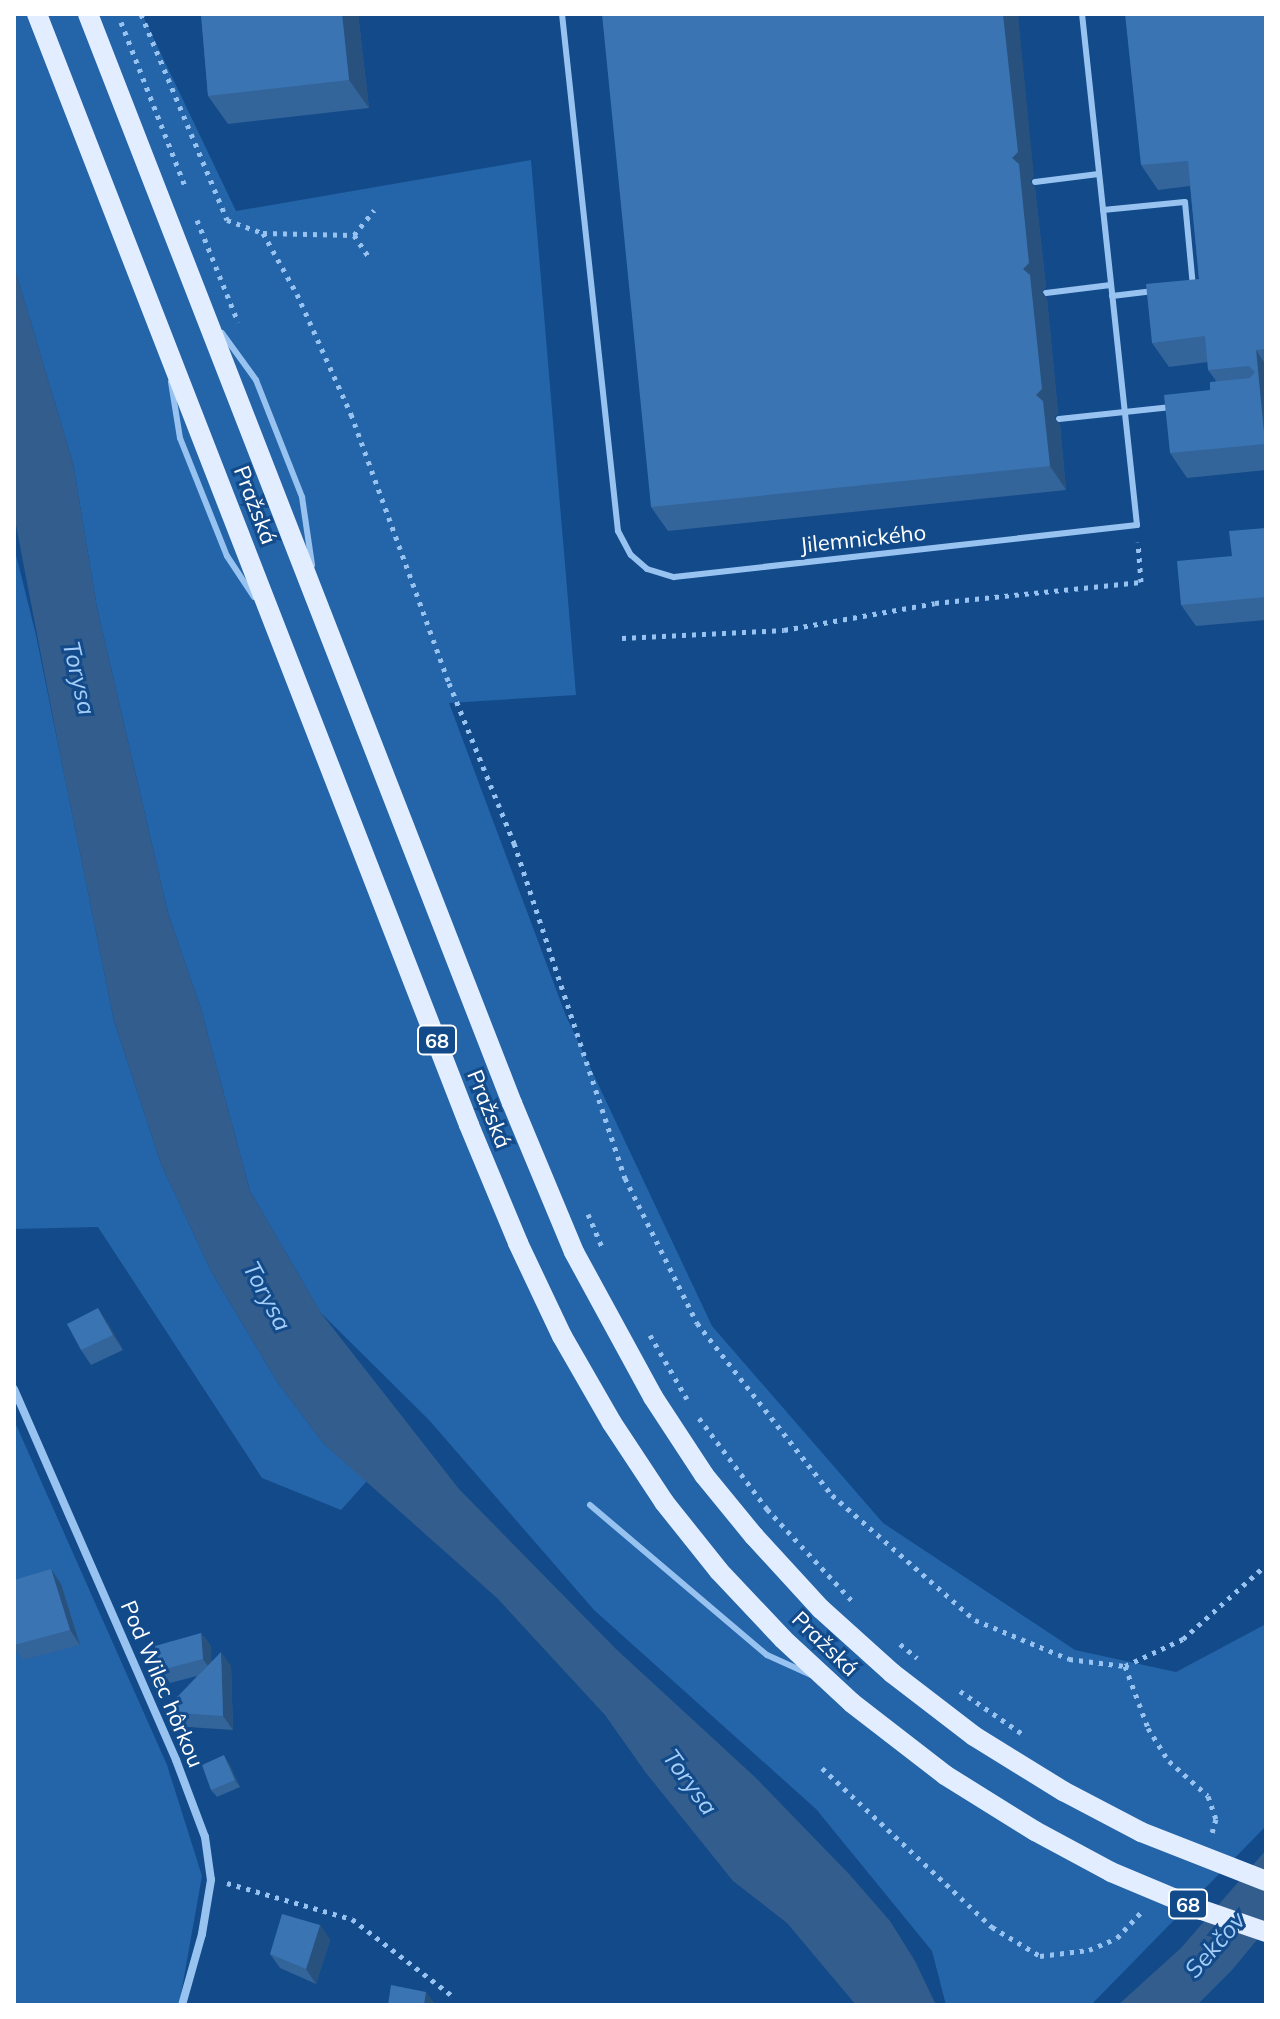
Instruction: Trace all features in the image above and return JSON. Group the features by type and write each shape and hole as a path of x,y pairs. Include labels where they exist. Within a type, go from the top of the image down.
{"main road":[{"name":"Pražská","path":"37,14 469,1125 518,1243 562,1336 664,1502 719,1571 832,1685 945,1775 1035,1831 1111,1872 1202,1910 1266,1932"},
{"name":"Pražská","path":"88,14 501,1075 574,1252 653,1397 704,1475 754,1536 821,1609 892,1673 974,1736 1063,1791 1141,1832 1266,1881"}],"street":[{"name":"Pod Wilec hôrkou","path":"14,1389 176,1760 205,1837 211,1880 202,1934 182,2005"}],"lane":[{"name":"Jilemnického","path":"562,14 618,531 631,555 647,569 674,577 1137,525"},
{"path":"1082,14 1137,525"},
{"path":"1035,182 1099,174"},
{"path":"1103,210 1185,202 1194,287 1180,288"},
{"path":"1046,293 1111,285"},
{"path":"1112,296 1167,290"},
{"path":"1059,419 1188,405"},
{"path":"590,1505 767,1655 832,1685"}],"path":[{"path":"117,14 189,198"},
{"path":"141,14 227,220 263,233 354,235"},
{"path":"354,235 374,210"},
{"path":"194,212 243,337"},
{"path":"263,233 297,294 351,414 449,683 514,843 625,1178 697,1323 832,1495 975,1620 1069,1659 1125,1666 1183,1639 1266,1565"},
{"path":"354,235 370,259"},
{"path":"622,638 784,630 935,603 1141,582 1137,525"},
{"path":"586,1211 604,1251"},
{"path":"647,1329 692,1408 767,1509 864,1613"},
{"path":"896,1641 929,1668"},
{"path":"952,1686 1028,1738"},
{"path":"211,1880 245,1885 352,1919 451,1995"}],"shaded area":[{"path":"14,14 142,14 236,211 531,160 576,695 449,703 566,1016 712,1326 883,1523 1075,1650 1176,1672 1266,1624 1266,1826 1091,2005 946,2005 932,1951 816,1809 594,1610 429,1420 321,1313 250,1191 201,1009 168,913 97,608 73,463 14,266"},
{"path":"14,547 36,635 114,1021 161,1164 211,1271 278,1383 324,1444 367,1481 341,1510 262,1478 98,1227 14,1229"},
{"path":"14,1420 167,1765 202,1876 179,2005 14,2005"}],"water":[{"name":"Torysa","path":"14,266 73,463 97,608 168,913 201,1009 250,1191 321,1313 459,1489 616,1649 756,1778 850,1875 890,1921 915,1961 936,2005 856,2005 787,1923 733,1881 646,1773 605,1715 497,1598 324,1444 278,1383 211,1271 161,1164 114,1021 62,764 14,515"},
{"name":"Sekčov","path":"1266,1850 1266,1929 1232,1970 1197,2005 1118,2005 1181,1948"}],"building":[{"path":"201,14 342,14 349,80 208,96"},
{"path":"602,14 1003,14 1018,152 1012,158 1019,164 1029,263 1023,269 1030,275 1042,389 1036,395 1043,401 1050,466 651,507"},
{"path":"1125,14 1266,14 1266,349 1256,350 1265,444 1170,453 1164,395 1210,390 1210,382 1250,378 1255,372 1249,366 1208,370 1205,336 1152,343 1146,284 1199,279 1188,161 1141,165"},
{"path":"1266,528 1266,597 1181,605 1177,561 1232,556 1229,531"},
{"path":"98,1308 113,1335 81,1350 67,1324"},
{"path":"51,1569 70,1630 14,1645 14,1580"},
{"path":"201,1633 203,1659 161,1670 155,1646"},
{"path":"221,1652 223,1716 163,1712"},
{"path":"224,1755 235,1780 211,1790 202,1765"},
{"path":"282,1914 320,1925 306,1969 270,1954"},
{"path":"391,1985 426,1992 424,2005 388,2005"}]}
